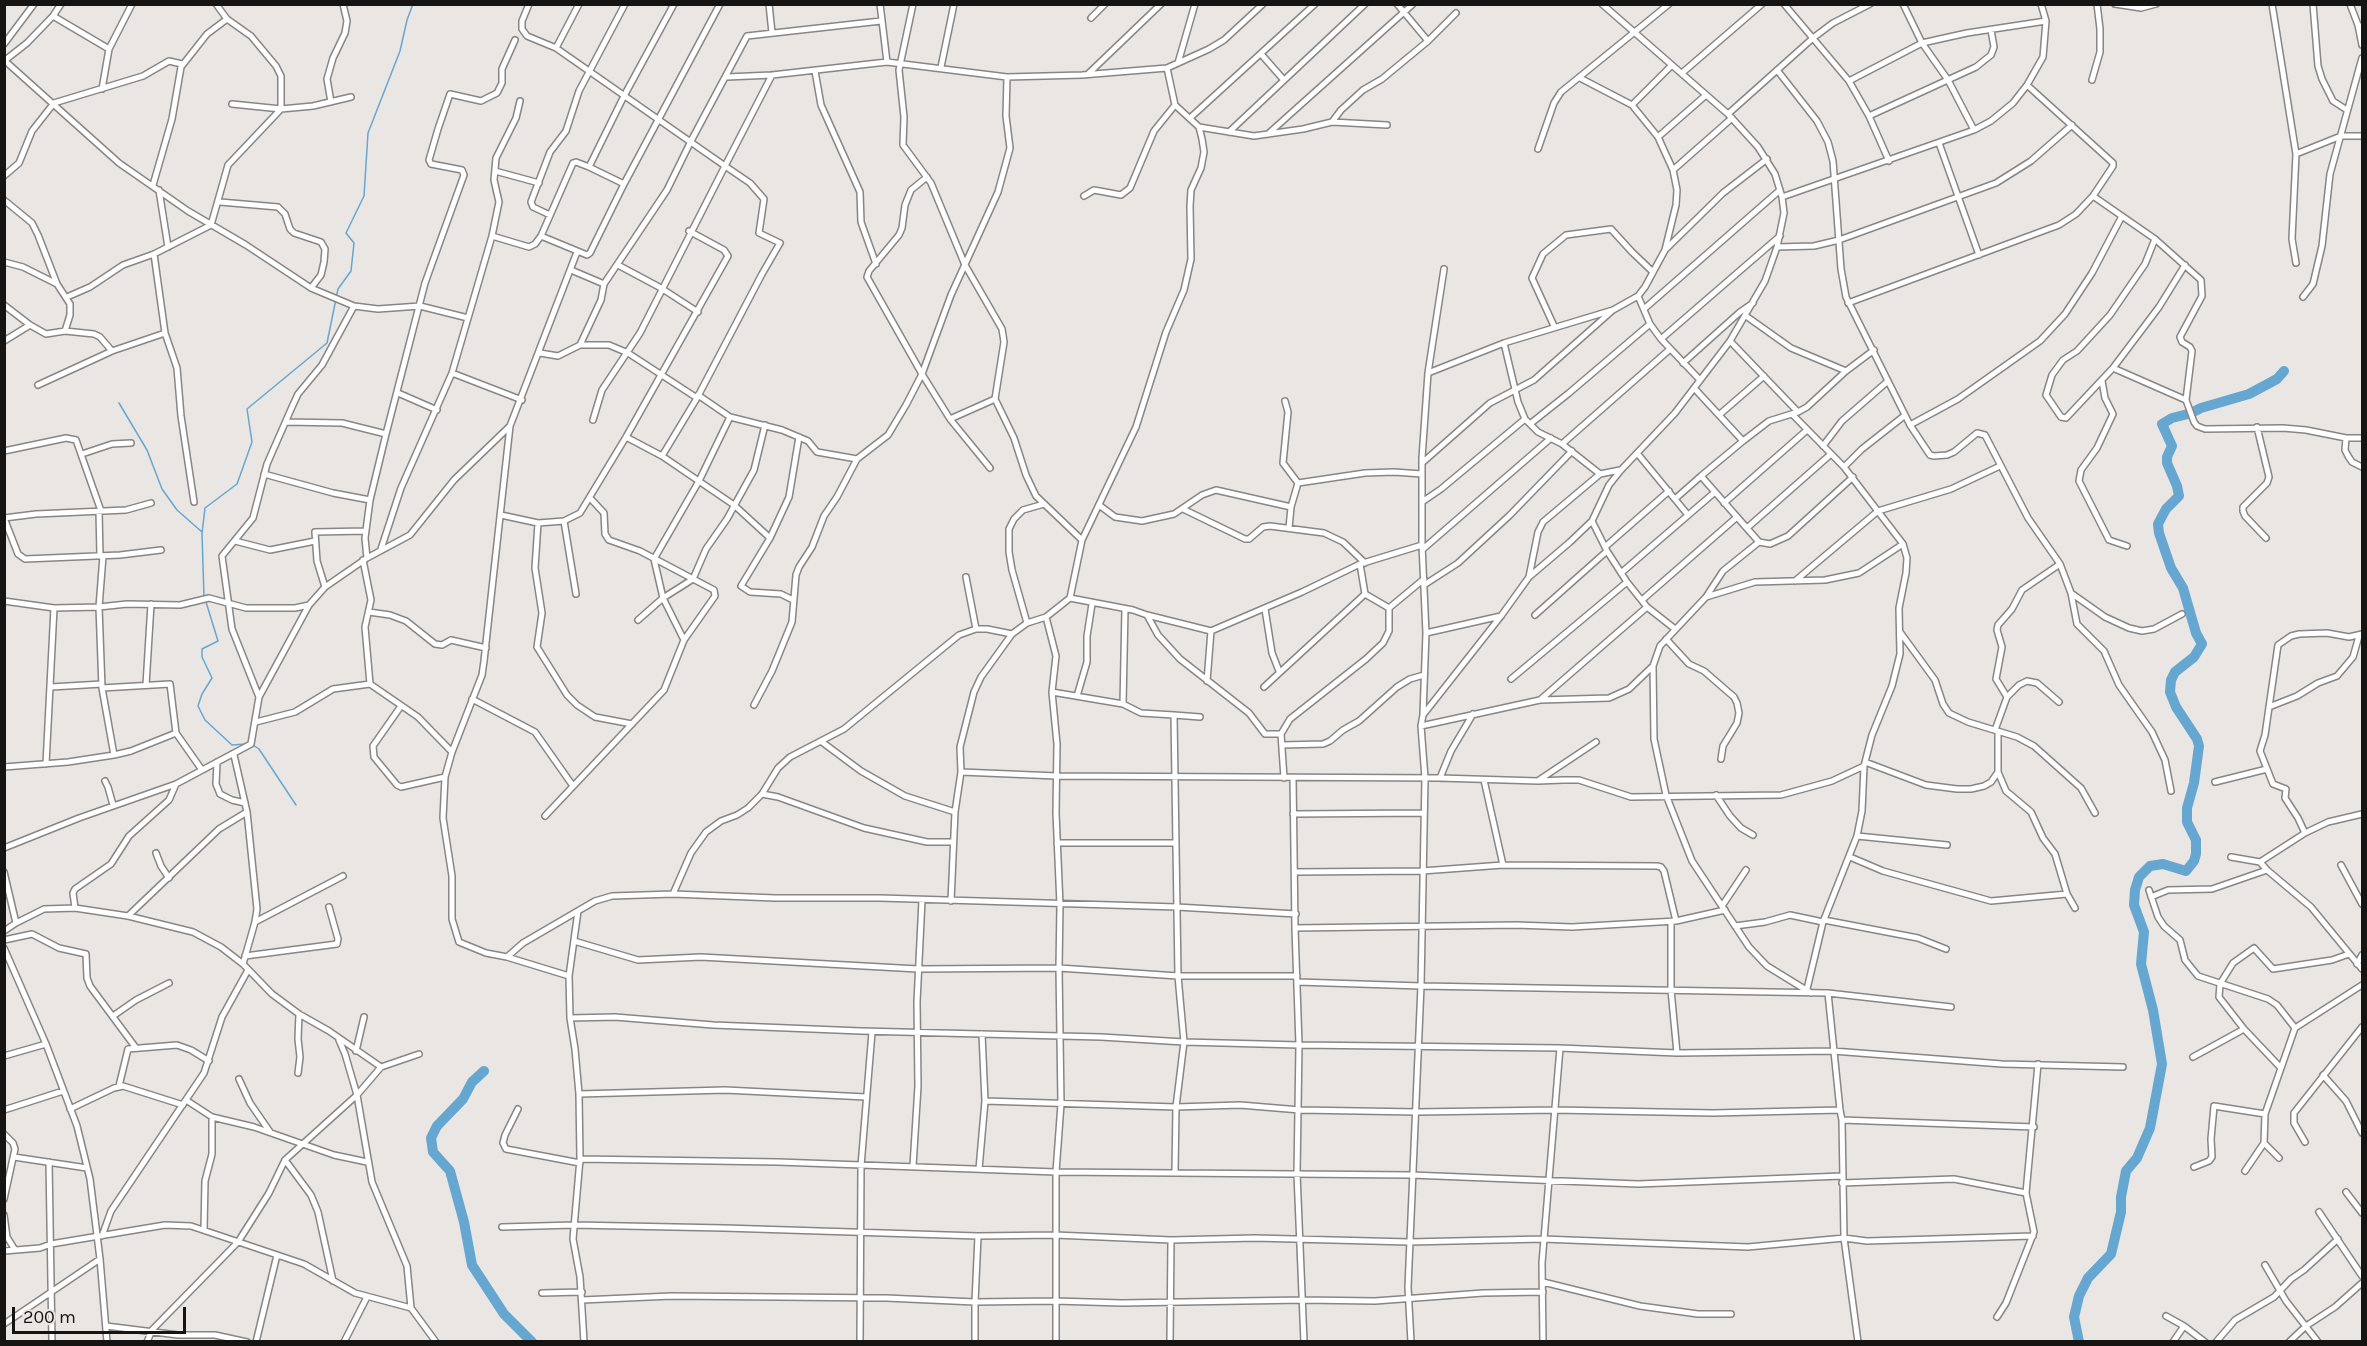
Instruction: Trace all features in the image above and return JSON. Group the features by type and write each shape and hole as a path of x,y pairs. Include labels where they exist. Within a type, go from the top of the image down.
{"street":[{"path":"4,44 34,4"},
{"path":"61,4 53,16 27,43 5,60 119,163 211,225 329,297 354,306 378,309 420,306 468,318"},
{"path":"102,89 109,49 132,4"},
{"path":"67,297 90,287 123,265 154,254 211,225 220,202 223,178 228,165 281,109 281,84 278,69 251,36 227,19 216,4"},
{"path":"331,102 327,79 333,58 345,33 347,21 344,4"},
{"path":"529,4 522,21 522,28 527,36 556,48 750,183 764,199 759,233 780,243 662,456"},
{"path":"556,48 579,4"},
{"path":"550,215 532,205 550,152 564,135 579,91 625,4"},
{"path":"589,167 674,4"},
{"path":"541,236 577,252 587,255 590,253 658,118 720,4"},
{"path":"769,4 772,33"},
{"path":"880,4 887,62"},
{"path":"913,4 900,62 899,78 904,117 903,145 927,177 966,265 1002,329 1004,342 995,399 1014,438 1026,475 1036,496 1082,540"},
{"path":"941,68 954,4"},
{"path":"1091,18 1105,4"},
{"path":"1088,74 1161,4"},
{"path":"1178,63 1194,6 1203,4"},
{"path":"727,77 815,71 887,62 1007,76 1088,74 1167,68 1224,40 1263,4"},
{"path":"1190,118 1315,4"},
{"path":"1228,132 1365,4"},
{"path":"1397,4 1428,41"},
{"path":"1268,134 1413,4"},
{"path":"1423,715 1502,616 1529,577 1592,521 1609,485 1620,470 1675,413 1730,341 1754,303 1778,247 1784,213 1782,197 1767,159 1730,116 1602,4"},
{"path":"1538,149 1554,104 1561,92 1669,4"},
{"path":"1682,73 1762,4"},
{"path":"1784,4 1849,81 1869,116 1889,161"},
{"path":"1673,170 1813,38 1833,23 1870,4"},
{"path":"1903,4 1922,43 1948,80 1974,130"},
{"path":"1782,197 1939,143 1991,121 2013,103 2027,85 2043,57 2046,21 2041,4"},
{"path":"2092,80 2100,52 2097,4"},
{"path":"2115,4 2141,8 2156,4"},
{"path":"2272,4 2296,154 2292,239 2296,263"},
{"path":"2313,4 2320,72 2333,101 2347,110"},
{"path":"2350,4 2360,26 2362,45"},
{"path":"1332,122 1341,110 1363,90 1382,79 1428,41 1456,13"},
{"path":"53,16 109,49"},
{"path":"153,185 169,131 182,64 210,31 227,19"},
{"path":"580,345 601,300 604,285 667,190 745,39 752,35 881,21"},
{"path":"1849,81 1922,43 1967,33 2046,21"},
{"path":"1869,116 1976,67 1991,55 1995,42 1991,30"},
{"path":"370,684 365,627 371,600 365,559 370,500 432,260 450,218 464,175 462,170 434,166 429,160 448,96 452,94 481,101 497,93 502,83 502,69 515,40"},
{"path":"1261,54 1282,80"},
{"path":"2303,297 2313,284 2322,246 2330,174 2362,58"},
{"path":"4,176 19,163 32,131 54,103 143,76 166,62 182,64"},
{"path":"1632,105 1672,65"},
{"path":"951,901 955,812 961,772 960,747 974,692 981,677 1012,634 1027,623 1046,617 1070,598 1082,540 1136,427 1166,332 1184,290 1191,259 1189,216 1191,190 1201,168 1204,152 1199,127 1175,105 1167,68"},
{"path":"1777,70 1817,121 1828,142 1835,179 1841,268 1848,303 1874,350 1904,416 1930,455 1934,456 1954,452 1981,432 1985,435 2028,518 2060,564 2071,593 2077,624 2103,651 2119,685 2152,732 2164,760 2171,791"},
{"path":"815,71 821,105 860,192 861,222 876,264"},
{"path":"593,420 602,390 628,353 689,231 712,192 772,75"},
{"path":"754,705 772,671 792,622 796,575 799,567 812,547 824,516 857,459 888,435 922,374 951,295 998,192 1010,148 1006,116 1007,76"},
{"path":"1422,463 1490,403 1534,380 1613,310 1638,296 1665,250 1676,205 1677,190 1673,170 1658,137 1632,105 1580,78"},
{"path":"1848,303 2059,225 2076,214 2093,196 2113,163 2027,85"},
{"path":"1658,137 1706,95"},
{"path":"232,104 281,109 351,97"},
{"path":"381,550 401,488 452,373 492,236 499,202 495,187 497,154 516,118 520,100"},
{"path":"1084,196 1094,190 1120,195 1130,188 1154,131 1175,105"},
{"path":"1199,127 1254,136 1332,122 1387,125"},
{"path":"1778,247 1814,246 1839,240 1959,197 2012,175 2072,125"},
{"path":"2296,154 2341,136 2362,136"},
{"path":"1939,143 1979,255"},
{"path":"1665,250 1723,193 1767,159"},
{"path":"492,236 529,247 535,244 541,236 573,163 589,167 624,184"},
{"path":"495,171 539,183"},
{"path":"927,177 911,190 907,197 899,235 869,271 867,277 950,419 990,468"},
{"path":"159,190 168,247"},
{"path":"1644,309 1780,190"},
{"path":"2093,196 2156,239 2197,274 2203,287 2202,296 2180,337 2192,351 2186,400 2197,426 2205,429 2257,427 2306,430 2346,438 2362,438"},
{"path":"4,200 35,227 57,284 70,304 70,315 65,331"},
{"path":"220,202 278,207 285,214 290,229 294,233 324,245 321,275 311,288"},
{"path":"1910,425 1958,399 2040,341 2065,314 2092,273 2122,216"},
{"path":"1554,326 1532,278 1544,254 1566,235 1611,229 1653,272"},
{"path":"501,515 538,523 564,521 580,513 590,498 728,256 728,253 689,231"},
{"path":"1661,339 1780,235"},
{"path":"2156,239 2145,264 2110,315 2077,351 2057,366 2046,391 2046,399 2063,419 2113,368 2159,307 2185,265"},
{"path":"569,976 486,953 459,942 453,919 452,876 443,818 445,777 452,752 482,675 510,426 522,400 577,252"},
{"path":"154,254 165,333 177,368 181,417 194,502"},
{"path":"4,262 23,267 57,284"},
{"path":"618,265 662,288 698,312"},
{"path":"1411,1341 1409,1242 1417,1112 1425,778 1421,726 1426,633 1422,547 1422,463 1428,373 1444,269"},
{"path":"571,270 604,285"},
{"path":"1638,296 1650,324 1669,350 1700,380"},
{"path":"1683,363 1740,312 1754,303"},
{"path":"4,305 30,326 50,335 65,331 94,334 100,337 112,351"},
{"path":"259,697 234,637 222,560 224,552 254,518 264,474 298,394 322,365 354,306"},
{"path":"1428,373 1504,343 1613,310"},
{"path":"1746,316 1791,348 1846,371"},
{"path":"1530,424 1650,324"},
{"path":"4,341 30,326"},
{"path":"38,385 112,351 165,333"},
{"path":"1730,341 1764,376 1807,430 1853,477 1903,544 1907,558 1899,608 1900,654 1892,686 1872,735 1864,764 1862,811 1857,836 1824,921 1809,991"},
{"path":"1504,343 1515,390 1525,419 1538,432 1562,444 1600,474"},
{"path":"540,352 558,356 580,345 609,345 628,353 730,417 765,425 799,437 808,441 817,452 857,459"},
{"path":"1562,444 1669,350"},
{"path":"1675,499 1769,421 1807,407 1846,371 1874,350"},
{"path":"2113,368 2186,400"},
{"path":"452,373 522,400"},
{"path":"1719,415 1764,376"},
{"path":"1823,446 1842,421 1888,381"},
{"path":"2102,381 2105,398 2113,414 2097,448 2081,470 2079,481 2109,540 2127,546"},
{"path":"1694,388 1743,441"},
{"path":"398,393 437,410"},
{"path":"950,419 995,399"},
{"path":"1285,401 1288,412 1283,463 1298,483"},
{"path":"1844,467 1862,449 1904,416"},
{"path":"684,640 663,598 654,559 699,481 730,417"},
{"path":"1422,502 1525,419"},
{"path":"286,422 342,423 386,434"},
{"path":"638,620 663,598 693,579 706,549 754,470 765,425"},
{"path":"4,848 176,784 251,744 259,697 309,605 325,587 365,559 410,534 423,521 454,480 510,426"},
{"path":"2257,427 2269,477 2267,483 2243,507 2243,511 2266,538"},
{"path":"1724,503 1807,430"},
{"path":"626,437 662,456 734,505 770,538"},
{"path":"793,600 781,594 750,592 741,586 770,538 791,491 799,437"},
{"path":"4,451 72,438 76,440 82,454 100,511 99,607 102,686 114,755"},
{"path":"1070,598 1125,609 1211,631 1362,564 1422,547 1551,438"},
{"path":"2346,438 2348,456 2352,462 2362,468"},
{"path":"82,454 112,444 131,443"},
{"path":"1389,608 1424,582 1458,563 1510,515 1572,452"},
{"path":"1637,453 1688,515"},
{"path":"1746,528 1831,454"},
{"path":"1795,581 1878,511 1951,489 2000,466"},
{"path":"1529,577 1538,532 1543,522 1600,474 1620,470"},
{"path":"1298,483 1365,473 1422,474"},
{"path":"264,474 333,493 370,500"},
{"path":"1701,476 1760,542 1770,544 1779,542 1788,536 1853,477"},
{"path":"1289,528 1291,507 1298,483"},
{"path":"1099,506 1115,517 1133,521 1165,517 1202,495 1216,490 1238,493 1291,507"},
{"path":"1535,615 1669,491"},
{"path":"1621,573 1715,492"},
{"path":"545,816 664,690 684,640 715,596 714,590 640,551 609,540 605,534 604,513 590,498"},
{"path":"151,503 126,510 36,514 4,518 21,557 101,556 161,550"},
{"path":"1027,623 1010,561 1009,529 1014,519 1023,510 1044,504"},
{"path":"1183,508 1245,539 1250,539 1263,527 1324,533 1338,539 1362,564 1365,594"},
{"path":"1642,600 1737,518"},
{"path":"564,521 576,594"},
{"path":"1592,521 1627,582 1647,607 1675,629"},
{"path":"538,523 535,568 542,613 537,647 567,695 577,705 595,717 632,724"},
{"path":"325,587 317,561 314,534 317,531 366,531"},
{"path":"235,541 270,550 315,541"},
{"path":"1760,542 1723,571 1706,597 1660,646 1653,666 1654,739 1666,795 1692,861 1749,947 1767,966 1787,980 1809,991"},
{"path":"1706,597 1744,584 1825,580 1859,573 1903,544"},
{"path":"2007,698 1996,679 2002,647 1997,630 1998,625 2012,609 2022,590 2060,564"},
{"path":"966,577 976,629"},
{"path":"1511,680 1627,582"},
{"path":"2071,593 2105,617 2136,629 2154,629 2182,614"},
{"path":"1365,594 1389,608"},
{"path":"1264,687 1365,594"},
{"path":"4,601 54,608 180,605 209,598 265,610 309,605"},
{"path":"146,685 151,604"},
{"path":"1077,696 1087,662 1092,604"},
{"path":"1540,700 1647,607"},
{"path":"46,764 54,608"},
{"path":"1284,778 1281,734 1290,719 1383,643 1389,631 1389,608"},
{"path":"1123,704 1125,609"},
{"path":"1265,609 1272,652 1280,671"},
{"path":"369,612 390,615 406,621 435,644 442,645 451,640 486,648"},
{"path":"1147,615 1158,635 1172,651 1250,713 1265,734 1281,734"},
{"path":"1426,633 1502,616"},
{"path":"1046,617 1056,656 1052,692 1057,744 1057,843 1060,905 1061,1104 1056,1172 1056,1341"},
{"path":"673,894 691,853 706,832 721,821 748,808 762,794 784,762 844,729 949,641 976,629 1012,634"},
{"path":"1207,681 1211,631"},
{"path":"1900,632 1935,680 1943,704 1949,713 1968,722 2017,737 2034,746 2081,788 2095,813"},
{"path":"2269,707 2337,676 2353,657 2361,635 2299,634 2280,642 2260,751 2273,784 2286,789 2285,798 2305,833"},
{"path":"1666,639 1689,664 1704,671 1734,697 1737,703 1739,713 1737,723 1723,746 1720,759"},
{"path":"1421,726 1540,700 1609,698 1622,694 1653,666"},
{"path":"1282,745 1323,744 1330,741 1359,721 1397,687 1410,679 1424,675"},
{"path":"2059,702 2032,681 2019,685 2007,698 1996,731 1998,772 2006,791 2031,812 2043,838 2055,854 2067,894 2075,908"},
{"path":"51,687 168,683 171,685 176,733 202,770"},
{"path":"256,722 295,711 333,689 370,684 418,717 452,752"},
{"path":"1052,692 1123,704 1141,713 1200,717"},
{"path":"472,699 535,732 573,786"},
{"path":"401,706 373,746 374,757 401,787 445,777"},
{"path":"1440,778 1451,751 1473,714"},
{"path":"1174,716 1178,976 1184,1042 1176,1107 1175,1172"},
{"path":"4,767 114,755 131,751 176,733"},
{"path":"822,742 861,771 905,796 955,812"},
{"path":"1538,781 1596,742"},
{"path":"234,755 247,812 254,861 255,922 243,964"},
{"path":"217,762 216,784 220,794 245,803"},
{"path":"961,772 1057,776 1175,775 1580,780 1631,797 1781,795 1832,781 1864,764 1916,782 1957,789 1984,786 1998,772"},
{"path":"2215,782 2267,769"},
{"path":"1293,777 1300,1110 1297,1174 1304,1341"},
{"path":"1484,780 1503,865"},
{"path":"105,781 113,806"},
{"path":"75,908 75,889 111,864 129,836 169,800 176,784"},
{"path":"762,794 778,797 864,828 927,842 953,842"},
{"path":"1716,795 1741,828 1753,835"},
{"path":"128,916 219,829 247,812"},
{"path":"1293,814 1424,813"},
{"path":"2260,862 2305,833 2328,822 2362,814"},
{"path":"1857,836 1947,844"},
{"path":"1057,843 1175,843"},
{"path":"156,853 160,866 169,878"},
{"path":"1850,857 1883,872 1991,901 2067,894"},
{"path":"2231,857 2260,862 2311,907 2362,969"},
{"path":"1295,872 1422,871 1503,865 1662,867 1673,921 1671,990 1677,1053"},
{"path":"2341,865 2362,904"},
{"path":"1295,928 1516,925 1572,927 1673,921 1723,908 1746,870"},
{"path":"2151,897 2168,890 2212,889 2267,870"},
{"path":"4,872 16,923"},
{"path":"255,922 343,876"},
{"path":"2149,890 2158,917 2164,926 2180,940 2189,967 2198,976 2273,1001 2295,1028"},
{"path":"507,957 523,943 595,901 612,896 673,894 922,900 1177,907 1296,914"},
{"path":"913,1166 918,1086 918,969 922,900"},
{"path":"245,956 337,944 329,907"},
{"path":"4,931 44,909 75,908 128,916 194,932 208,938 243,964 272,994 299,1014 381,1067"},
{"path":"578,911 569,976 570,1018 576,1049 579,1094 580,1161 573,1239 582,1292 584,1341"},
{"path":"1735,926 1765,922 1790,915 1918,938 1946,949"},
{"path":"4,940 32,934 59,948 86,954 87,978 90,986 136,1048"},
{"path":"574,941 639,960 701,957 918,969 1059,968 1178,976 1298,979 1421,986 1809,991 1855,994 1950,1007"},
{"path":"4,948 46,1044 77,1126 100,1236 107,1341"},
{"path":"2280,1067 2244,1029 2234,1013 2220,999 2220,984 2233,963 2251,948 2257,949 2273,969 2332,960 2349,954"},
{"path":"2357,963 2362,955"},
{"path":"100,1236 111,1211 204,1074 222,1017 248,970"},
{"path":"113,1016 136,1000 169,983"},
{"path":"2245,1171 2264,1143 2265,1114 2295,1028 2362,985"},
{"path":"1828,993 1842,1120 1844,1238 1858,1341"},
{"path":"298,1073 299,1014"},
{"path":"356,1051 364,1017"},
{"path":"570,1018 615,1017 713,1025 1184,1042 1418,1048 1560,1048 1677,1053 1833,1051 2002,1064 2123,1067"},
{"path":"2193,1057 2244,1029"},
{"path":"2305,1142 2292,1118 2323,1075 2362,1030"},
{"path":"860,1341 861,1166 873,1032"},
{"path":"979,1169 984,1101 982,1034"},
{"path":"338,1038 345,1053 357,1095 372,1182 406,1266 411,1308 436,1341"},
{"path":"4,1048 6,1056 46,1044"},
{"path":"119,1086 127,1050 177,1045 209,1061"},
{"path":"1543,1341 1544,1239 1560,1048"},
{"path":"147,1341 152,1330 238,1242 269,1193 285,1160 357,1095 381,1067 419,1054"},
{"path":"1997,1317 2006,1303 2033,1236 2026,1193 2038,1064"},
{"path":"2323,1075 2346,1101 2362,1132"},
{"path":"239,1079 250,1102 270,1132"},
{"path":"70,1109 119,1086 131,1087 185,1102 212,1117 367,1162"},
{"path":"4,1110 63,1090"},
{"path":"579,1094 725,1090 866,1097"},
{"path":"984,1101 1176,1107 1240,1105 1300,1110 1417,1112 1554,1110 1713,1113 1840,1110"},
{"path":"2194,1167 2209,1161 2212,1157 2214,1106 2265,1114"},
{"path":"518,1109 505,1135 503,1143 506,1149 580,1161 778,1162 1056,1172 1412,1175 1638,1184 1842,1176"},
{"path":"204,1230 206,1181 212,1154 212,1117"},
{"path":"1842,1120 2034,1126"},
{"path":"4,1134 13,1143 14,1157 4,1199"},
{"path":"2264,1143 2279,1158"},
{"path":"14,1157 87,1167"},
{"path":"285,1160 311,1195 318,1212 333,1281"},
{"path":"49,1162 52,1341"},
{"path":"1842,1183 1954,1179 2026,1193"},
{"path":"2346,1192 2362,1213"},
{"path":"2319,1212 2362,1276"},
{"path":"4,1215 7,1237 15,1250"},
{"path":"4,1251 40,1248 51,1244 178,1224 204,1230 304,1264 355,1293 411,1308"},
{"path":"502,1227 574,1225 862,1231 978,1236 1055,1235 1171,1240 1300,1239 1409,1242 1544,1239 1748,1247 1844,1238 1867,1242 2033,1236"},
{"path":"975,1341 978,1236"},
{"path":"2216,1341 2235,1320 2267,1302 2338,1239"},
{"path":"1170,1341 1171,1240"},
{"path":"256,1341 277,1256"},
{"path":"4,1324 100,1259"},
{"path":"2265,1264 2279,1289 2318,1341"},
{"path":"1543,1282 1640,1306 1698,1314 1731,1314"},
{"path":"2289,1341 2306,1326 2335,1307 2362,1283"},
{"path":"542,1293 582,1292"},
{"path":"582,1300 671,1296 975,1302 1055,1301 1122,1304 1409,1300 1483,1293 1543,1292"},
{"path":"344,1341 367,1297"},
{"path":"2166,1316 2205,1341"},
{"path":"106,1326 178,1335 215,1335 247,1341"},
{"path":"2173,1341 2184,1326"}],"waterway":[{"path":"204,597 202,533 205,508 237,484 252,442 247,409 327,343 338,289 351,271 354,243 346,233 364,196 368,133 400,51 413,4"},
{"path":"2193,412 2249,394 2277,379 2284,371"},
{"path":"119,403 147,450 162,489 177,510 202,532"},
{"path":"2079,1342 2074,1317 2079,1296 2088,1278 2111,1254 2121,1212 2121,1197 2126,1171 2137,1158 2150,1128 2162,1064 2153,1010 2141,964 2144,932 2134,905 2135,890 2139,877 2150,866 2163,864 2186,871 2194,861 2196,854 2196,840 2187,822 2187,808 2194,783 2199,746 2197,739 2176,707 2170,692 2171,680 2175,672 2194,657 2202,644 2196,633 2183,588 2171,568 2158,524 2166,509 2179,496 2167,463 2172,446 2162,424 2172,418 2188,414"},
{"path":"206,602 218,641 202,649 202,657 212,678 198,706 205,720 232,745 246,744"},
{"path":"253,745 259,749 296,805"},
{"path":"484,1071 472,1082 463,1099 437,1126 431,1138 433,1152 450,1171 464,1222 472,1265 504,1314 532,1342"}]}
